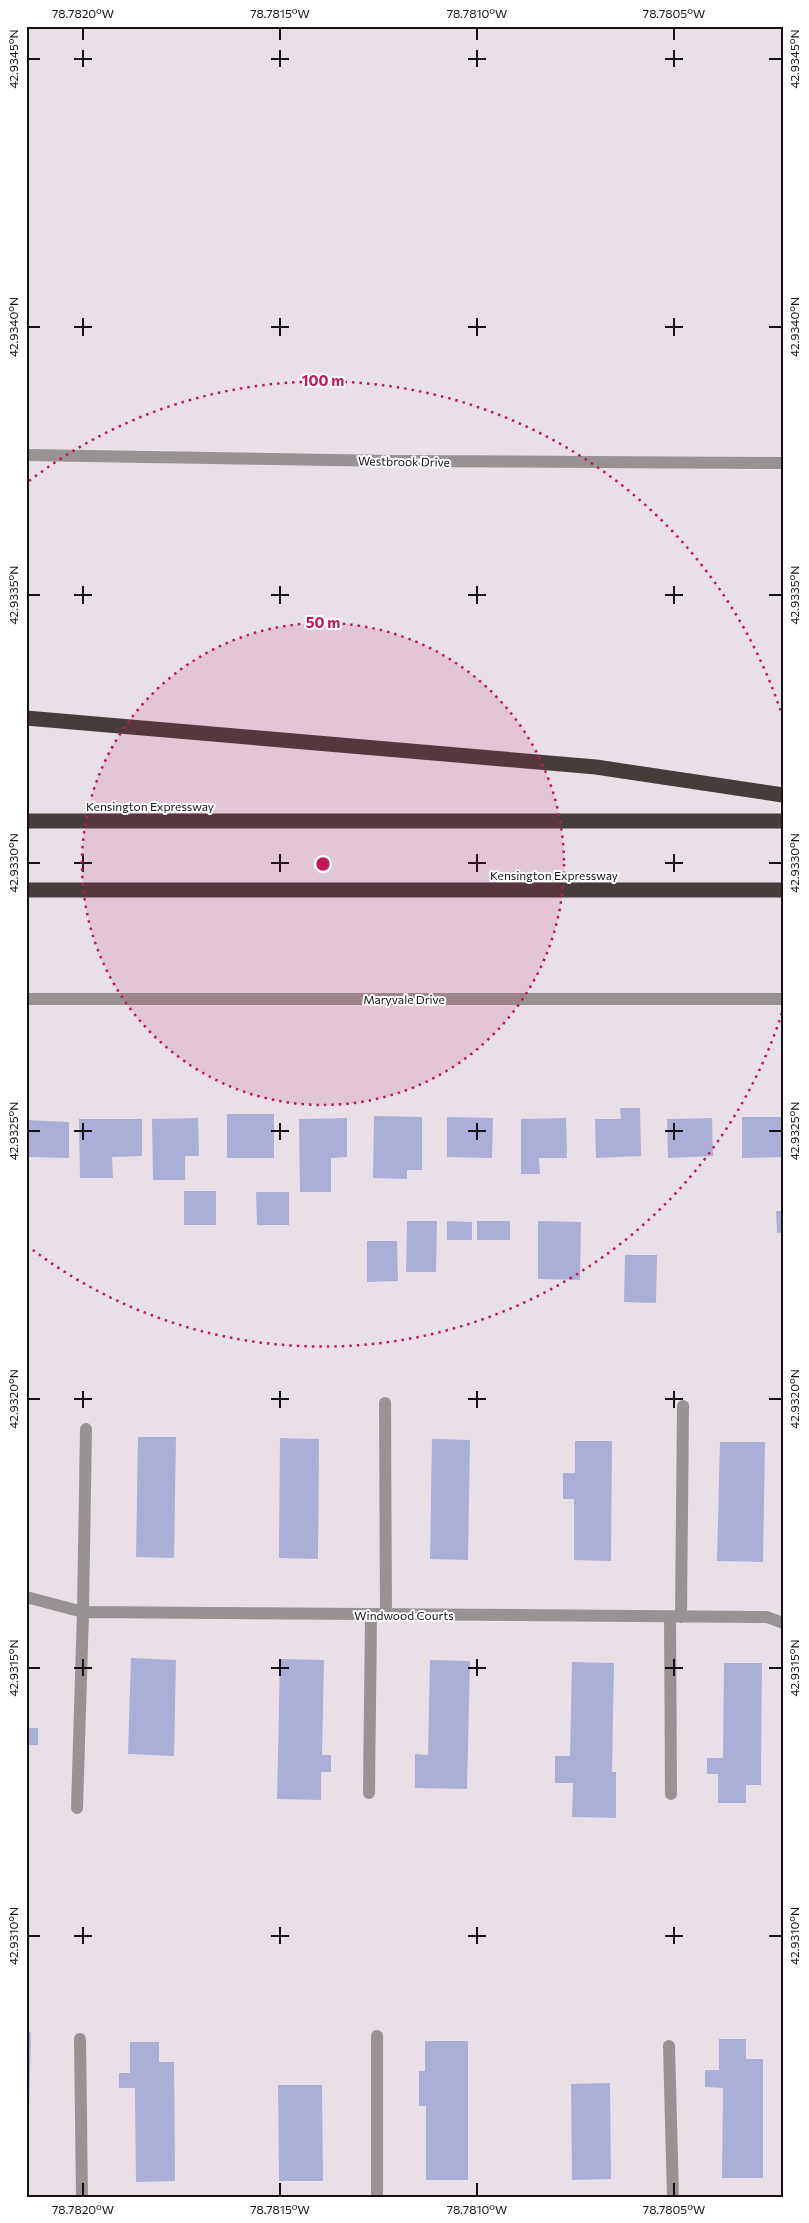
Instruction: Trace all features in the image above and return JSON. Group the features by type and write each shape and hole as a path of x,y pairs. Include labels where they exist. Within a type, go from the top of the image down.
{"highway":[{"path":"26,718 596,767 783,795"},
{"name":"Kensington Expressway","path":"26,820 783,821"},
{"name":"Kensington Expressway","path":"26,890 783,890"}],"street":[{"name":"Westbrook Drive","path":"26,455 393,461 783,463"},
{"name":"Maryvale Drive","path":"26,999 783,999"},
{"path":"385,1403 386,1615"},
{"path":"671,1794 683,1406"},
{"path":"77,1808 86,1429"},
{"name":"Windwood Courts","path":"26,1597 83,1612 767,1617 783,1623"},
{"path":"369,1793 371,1615"},
{"path":"376,2197 377,2036"},
{"path":"80,2039 82,2197"},
{"path":"669,2046 674,2197"}],"building":[{"path":"620,1108 640,1108 641,1156 596,1158 595,1119 621,1119"},
{"path":"227,1114 274,1114 274,1158 227,1158"},
{"path":"374,1116 422,1117 422,1170 407,1170 407,1179 373,1178"},
{"path":"447,1117 493,1118 492,1158 447,1157"},
{"path":"742,1117 783,1117 783,1157 742,1158"},
{"path":"198,1118 199,1156 185,1156 185,1180 153,1180 152,1119"},
{"path":"347,1118 347,1157 331,1158 331,1192 300,1192 299,1119"},
{"path":"566,1118 567,1158 539,1158 540,1174 521,1174 521,1119"},
{"path":"712,1118 713,1156 668,1158 667,1119"},
{"path":"79,1119 142,1119 142,1156 112,1157 113,1178 80,1178"},
{"path":"26,1120 69,1122 69,1158 26,1157"},
{"path":"184,1191 216,1191 216,1225 184,1225"},
{"path":"256,1192 289,1192 289,1225 257,1225"},
{"path":"776,1211 783,1211 783,1232 777,1233"},
{"path":"407,1221 437,1221 436,1272 406,1272"},
{"path":"447,1221 472,1222 472,1240 447,1240"},
{"path":"477,1221 510,1221 510,1240 477,1240"},
{"path":"538,1221 581,1222 580,1280 538,1279"},
{"path":"367,1241 397,1241 398,1281 367,1282"},
{"path":"625,1255 657,1255 656,1303 624,1302"},
{"path":"138,1437 176,1437 174,1558 136,1557"},
{"path":"280,1438 319,1439 318,1559 279,1558"},
{"path":"432,1439 470,1440 468,1560 430,1559"},
{"path":"575,1441 612,1441 611,1561 574,1560 574,1499 563,1499 563,1473 575,1473"},
{"path":"720,1442 765,1442 763,1562 717,1561"},
{"path":"131,1658 176,1660 174,1756 128,1754"},
{"path":"280,1659 324,1660 322,1755 331,1755 331,1772 321,1772 321,1800 277,1799"},
{"path":"430,1660 470,1661 467,1789 415,1788 415,1754 428,1755"},
{"path":"572,1662 614,1663 612,1772 616,1772 616,1818 572,1817 573,1783 555,1783 555,1756 570,1756"},
{"path":"724,1663 762,1663 761,1785 746,1785 746,1803 718,1803 718,1774 707,1774 707,1758 723,1758"},
{"path":"26,1728 38,1728 38,1745 26,1745"},
{"path":"26,2032 31,2032 29,2108 26,2108"},
{"path":"719,2039 746,2039 746,2059 763,2059 763,2178 722,2178 723,2088 705,2087 705,2070 719,2070"},
{"path":"425,2041 468,2041 468,2180 426,2180 426,2106 419,2106 419,2071 425,2071"},
{"path":"130,2042 159,2042 159,2062 174,2062 175,2181 136,2182 135,2088 119,2088 119,2073 130,2073"},
{"path":"610,2083 611,2179 572,2180 571,2084"},
{"path":"278,2085 322,2085 323,2181 279,2181"}]}
